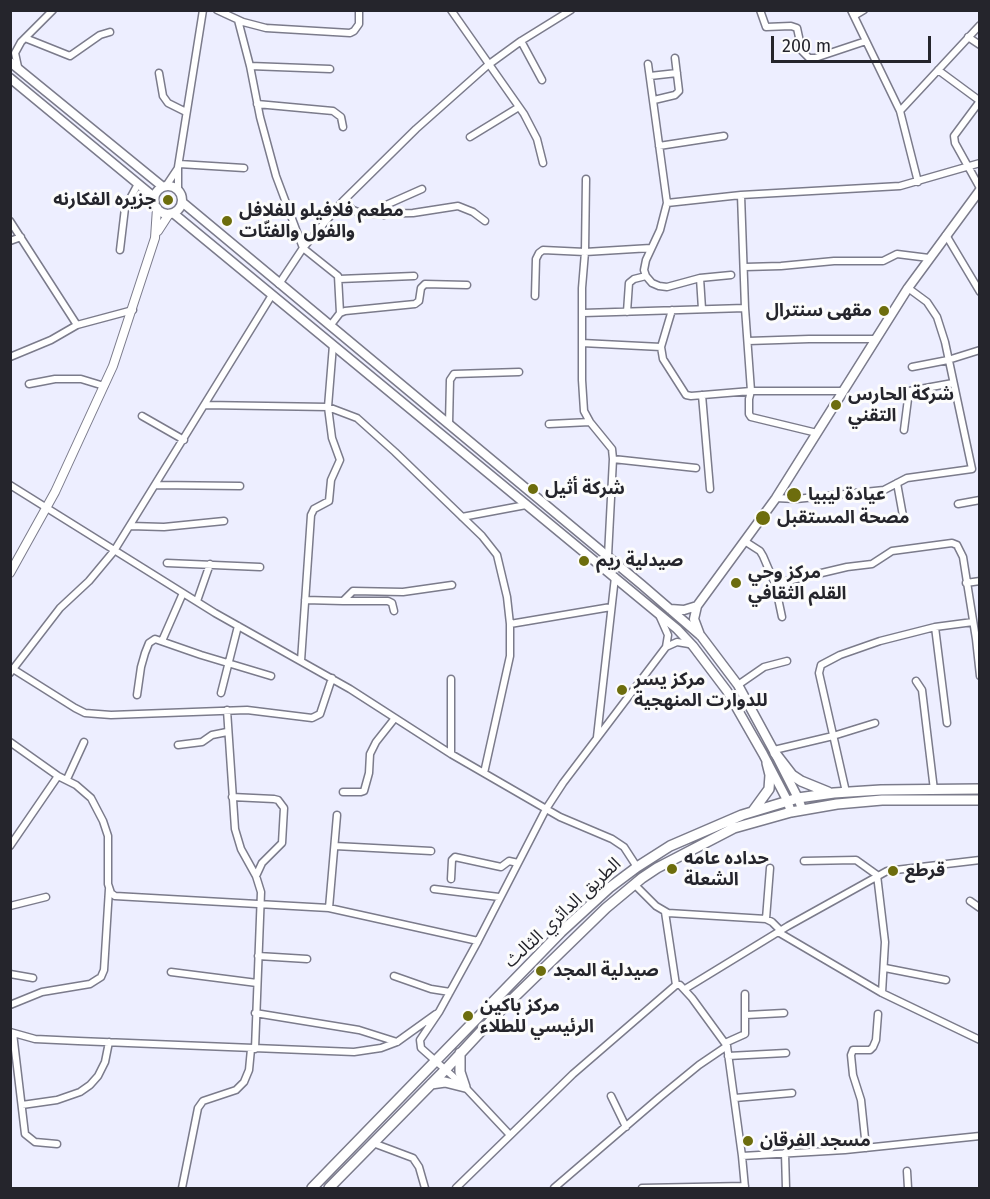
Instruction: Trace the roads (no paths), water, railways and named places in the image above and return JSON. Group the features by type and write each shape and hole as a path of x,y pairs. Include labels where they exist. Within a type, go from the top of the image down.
{"main road":[{"path":"10,62 164,186 178,190 182,202 701,636 738,685 775,752 802,809"},
{"path":"10,78 154,197 157,208 162,213 171,214 272,295 656,611 693,646 727,691 787,800 791,812"},
{"path":"154,197 164,186"},
{"path":"701,636 694,619 697,606 776,498 908,288 980,189"},
{"path":"171,214 179,209 182,202"},
{"path":"480,466 487,457"},
{"path":"670,609 684,610 697,606"},
{"path":"775,752 792,775 815,788 834,793"},
{"path":"753,811 770,789 767,763"},
{"name":"الطريق الدائري الثالث","path":"312,1188 561,932 609,888 670,846 753,811 787,800 846,792 980,789"},
{"name":"الطريق الدائري الثالث","path":"329,1188 505,1006 634,884 657,868 734,828 802,809 882,800 980,800"},
{"path":"460,1053 460,1072 465,1087"},
{"path":"431,1084 445,1082 465,1087"}],"street":[{"path":"178,190 178,166 202,10"},
{"path":"217,10 238,20 266,28 350,33 359,24 359,10"},
{"path":"451,10 519,107 537,139 543,163"},
{"path":"279,284 303,248 343,201 417,129 488,65 557,14 571,10"},
{"path":"760,10 766,27 797,28 802,51 809,58 866,41"},
{"path":"864,10 853,13 900,111 918,182"},
{"path":"18,68 15,52 23,40 53,11"},
{"path":"238,20 273,167 303,248 339,279 340,313 330,326"},
{"path":"900,111 980,25"},
{"path":"10,47 23,40 70,56 100,35 110,32"},
{"path":"968,37 980,45"},
{"path":"521,41 542,80"},
{"path":"654,99 677,93 679,89 675,58"},
{"path":"648,64 668,203 660,230 646,260 644,270 646,276 652,283 668,287 700,278 731,275"},
{"path":"250,66 330,69"},
{"path":"938,70 980,101 954,136 955,143 980,189"},
{"path":"159,73 163,96 168,103 186,112"},
{"path":"650,76 677,73"},
{"path":"257,104 333,111 341,117 343,127"},
{"path":"470,137 519,107"},
{"path":"659,146 724,136"},
{"path":"668,203 741,195 900,186 980,163"},
{"path":"164,186 178,166"},
{"path":"178,166 244,168"},
{"path":"586,179 582,288 582,380 584,411 612,449 608,556"},
{"path":"120,250 125,208 138,184"},
{"path":"384,215 386,205 422,189"},
{"path":"741,195 751,391 749,414 751,417 817,433"},
{"path":"343,201 358,213 384,215 458,206 473,212 485,221"},
{"path":"10,573 56,492 122,345 155,238 157,208"},
{"path":"155,238 171,214"},
{"path":"10,221 77,325"},
{"path":"946,235 980,292"},
{"path":"10,240 21,237"},
{"path":"535,296 536,259 543,250 585,252 651,249"},
{"path":"745,267 834,261 883,261 897,254 929,258"},
{"path":"339,279 414,276"},
{"path":"627,312 629,283 646,276"},
{"path":"700,278 702,309"},
{"path":"340,313 416,304 419,301 421,288 425,284 467,285"},
{"path":"776,498 796,499 884,490 907,478 976,468 937,317 927,302 908,288"},
{"path":"272,295 114,551 89,581 60,608 12,671 86,713 130,715 247,710 312,718 317,717 322,710 332,678"},
{"path":"583,313 745,308"},
{"path":"10,357 51,340 77,325 133,310"},
{"path":"672,310 660,347 663,359 682,391 691,396 751,391 843,391"},
{"path":"748,341 875,339"},
{"path":"582,343 660,347"},
{"path":"301,661 311,515 317,507 329,501 331,480 339,460 332,438 328,407 333,345"},
{"path":"912,367 948,360 980,350"},
{"path":"448,425 450,380 454,374 519,372"},
{"path":"29,384 55,379 81,379 104,386"},
{"path":"904,430 909,391 953,383"},
{"path":"702,395 711,489"},
{"path":"206,405 328,407 357,418 482,536 497,555 504,578 510,624 510,656 484,773"},
{"path":"142,416 184,440"},
{"path":"549,424 590,422"},
{"path":"613,459 696,468"},
{"path":"897,483 903,516"},
{"path":"156,484 240,486"},
{"path":"10,485 238,626 332,678 451,754 546,809 612,839 630,854 637,867"},
{"path":"958,504 980,500"},
{"path":"462,517 526,505"},
{"path":"130,526 164,527 224,521"},
{"path":"746,542 760,551 775,584 782,618"},
{"path":"775,584 847,567 873,564 892,551 947,542 957,545 960,550 978,639 980,676"},
{"path":"167,563 260,567"},
{"path":"197,601 210,564"},
{"path":"597,737 615,577"},
{"path":"966,583 980,581"},
{"path":"343,601 353,591 403,592 452,585"},
{"path":"162,640 183,593"},
{"path":"306,600 388,601 392,603 394,611"},
{"path":"510,624 611,607"},
{"path":"510,1135 465,1087 422,1048 420,1040 439,1012 478,941 546,809 597,737 666,647 668,632 656,611"},
{"path":"846,792 819,673 821,664 880,640 935,627 973,622"},
{"path":"221,693 238,626"},
{"path":"935,627 947,723"},
{"path":"137,695 141,667 149,643 153,639 271,676"},
{"path":"666,647 680,641 693,646"},
{"path":"738,685 764,667 787,661"},
{"path":"451,679 451,754"},
{"path":"916,681 922,690 934,790"},
{"path":"182,1188 198,1108 203,1101 236,1090 244,1082 253,1049 261,887 238,840 232,797 226,710"},
{"path":"343,792 364,790 369,773 370,754 376,742 395,718"},
{"path":"775,752 875,723"},
{"path":"178,745 202,742 212,735 227,732"},
{"path":"10,742 91,798 103,821 108,843 109,889 104,970 101,977 90,984 42,992 10,1005"},
{"path":"67,780 84,742"},
{"path":"10,846 58,776"},
{"path":"232,797 274,799 278,800 284,808 282,843 262,863 256,876"},
{"path":"330,908 338,815"},
{"path":"335,846 431,851"},
{"path":"451,879 452,860 455,857 501,867 509,861 518,863"},
{"path":"804,861 856,860 877,875 884,932 885,968 882,993"},
{"path":"685,989 877,875 895,870 980,860"},
{"path":"766,919 770,868"},
{"path":"634,884 671,914 766,919 780,931 882,993 980,1040"},
{"path":"109,889 111,893 119,897 330,908 478,941"},
{"path":"434,889 499,897"},
{"path":"10,906 46,897"},
{"path":"970,901 980,908"},
{"path":"666,912 676,985"},
{"path":"258,956 307,959"},
{"path":"885,968 946,980"},
{"path":"171,972 257,983"},
{"path":"10,974 33,978"},
{"path":"394,976 431,989 450,992"},
{"path":"642,1188 745,1187 735,1098 726,1045 685,989 676,985"},
{"path":"456,1188 581,1067 676,985"},
{"path":"554,1188 699,1065 744,1035 745,994"},
{"path":"57,1144 35,1142 27,1138 25,1134 12,1033 35,1039 354,1052 381,1048 397,1042 439,1012"},
{"path":"255,1013 359,1030 397,1042"},
{"path":"746,1015 784,1013"},
{"path":"866,1148 861,1100 853,1075 851,1055 853,1050 870,1050 873,1047 876,1040 878,1014"},
{"path":"22,1105 57,1100 80,1092 90,1085 105,1062 109,1042"},
{"path":"728,1056 786,1053"},
{"path":"735,1098 792,1093"},
{"path":"611,1096 626,1127"},
{"path":"742,1156 866,1148 980,1136"},
{"path":"374,1143 413,1158 419,1167 425,1188"},
{"path":"785,1153 786,1188"},
{"path":"908,1171 908,1188"}],"place":[{"name":"جزيره الفكارنه","path":"168,200"},
{"name":"مطعم فلافيلو للفلافل والفول والفتّات","path":"227,221"},
{"name":"مقهى سنترال","path":"884,311"},
{"name":"شركة الحارس التقني","path":"836,405"},
{"name":"شركة أثيل","path":"533,489"},
{"name":"عيادة ليبيا","path":"794,495"},
{"name":"مصحة المستقبل","path":"763,518"},
{"name":"صيدلية ريم","path":"584,561"},
{"name":"مركز وحي القلم الثقافي","path":"736,583"},
{"name":"مركز يسر للدوارت المنهجية","path":"622,690"},
{"name":"حداده عامه الشعلة","path":"672,869"},
{"name":"قرطع","path":"893,871"},
{"name":"صيدلية المجد","path":"541,971"},
{"name":"مركز باكين الرئيسي للطلاء","path":"468,1016"},
{"name":"مسجد الفرقان","path":"748,1141"}]}
